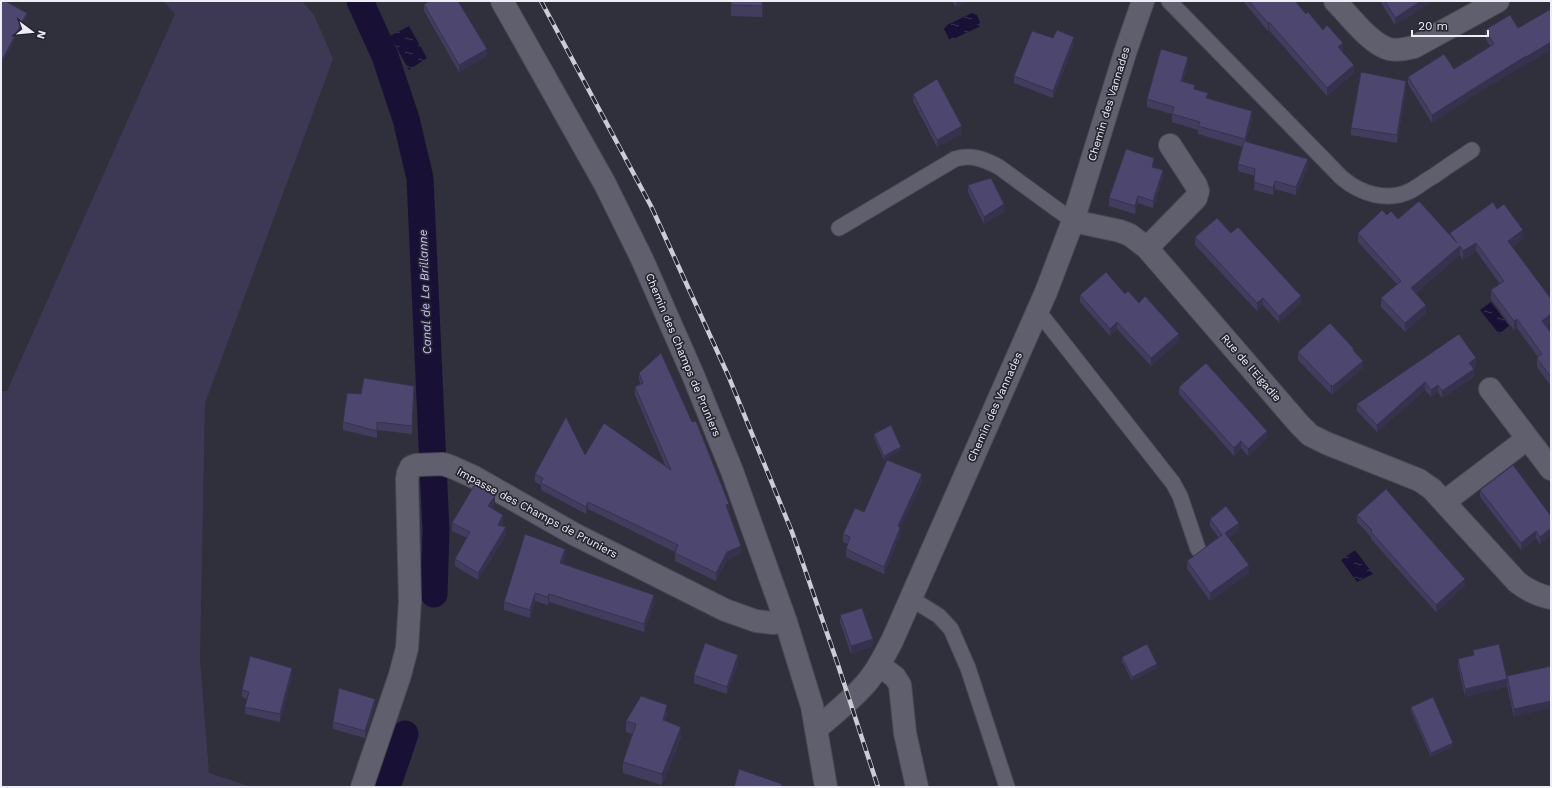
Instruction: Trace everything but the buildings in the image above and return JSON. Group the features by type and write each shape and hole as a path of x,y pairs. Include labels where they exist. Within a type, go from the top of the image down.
{"street":[{"name":"Chemin des Champs de Pruniers","path":"502,1 605,184 642,259 732,471 786,622 812,706 816,729"},
{"name":"Chemin des Vannades","path":"816,729 850,699 868,680 879,665 892,641 1038,311 1073,221 1124,53 1143,1"},
{"path":"1335,1 1370,37 1380,45 1390,49 1404,50 1414,47 1498,1"},
{"path":"1147,248 1196,198 1198,191 1196,185 1170,145"},
{"name":"Rue de l'Eigadie","path":"1073,221 1120,231 1130,235 1147,248 1310,435 1326,443 1419,480 1432,489 1517,582 1525,589 1537,595 1551,598"},
{"path":"1490,389 1551,469"},
{"path":"1444,502 1527,439"},
{"name":"Impasse des Champs de Pruniers","path":"362,787 400,675 407,648 410,601 408,473 411,467 422,464 443,464 474,477 574,534 725,610 756,621 773,623 786,622"},
{"path":"879,665 895,677 900,685 905,733 917,787"},
{"path":"816,729 826,787"}],"lane":[{"path":"1169,1 1342,178 1350,185 1360,190 1385,196 1395,196 1410,191 1472,150"},
{"path":"839,228 954,159 964,156 987,160 999,167 1073,221"},
{"path":"1038,311 1173,483 1180,496 1198,549"},
{"path":"910,598 939,616 951,629 968,668 1007,787"}],"shaded area":[{"path":"163,1 302,1 314,15 333,59 205,403 200,659 209,773 252,787 1,787 1,391 7,391 175,14"}],"water":[{"path":"972,13 977,15 980,22 979,27 953,39 949,39 944,29 947,25"},
{"path":"409,26 427,58 409,70 390,36"},
{"path":"1491,302 1509,326 1499,334 1480,310"},
{"path":"1355,550 1373,574 1357,582 1341,560"}],"waterway":[{"name":"Canal de La Brillanne","path":"360,1 385,56 406,119 420,178 436,531 434,594"},
{"name":"Canal de La Brillanne","path":"387,787 405,734"}],"railway":[{"path":"541,1 651,206 728,375 792,532 878,787"}]}
